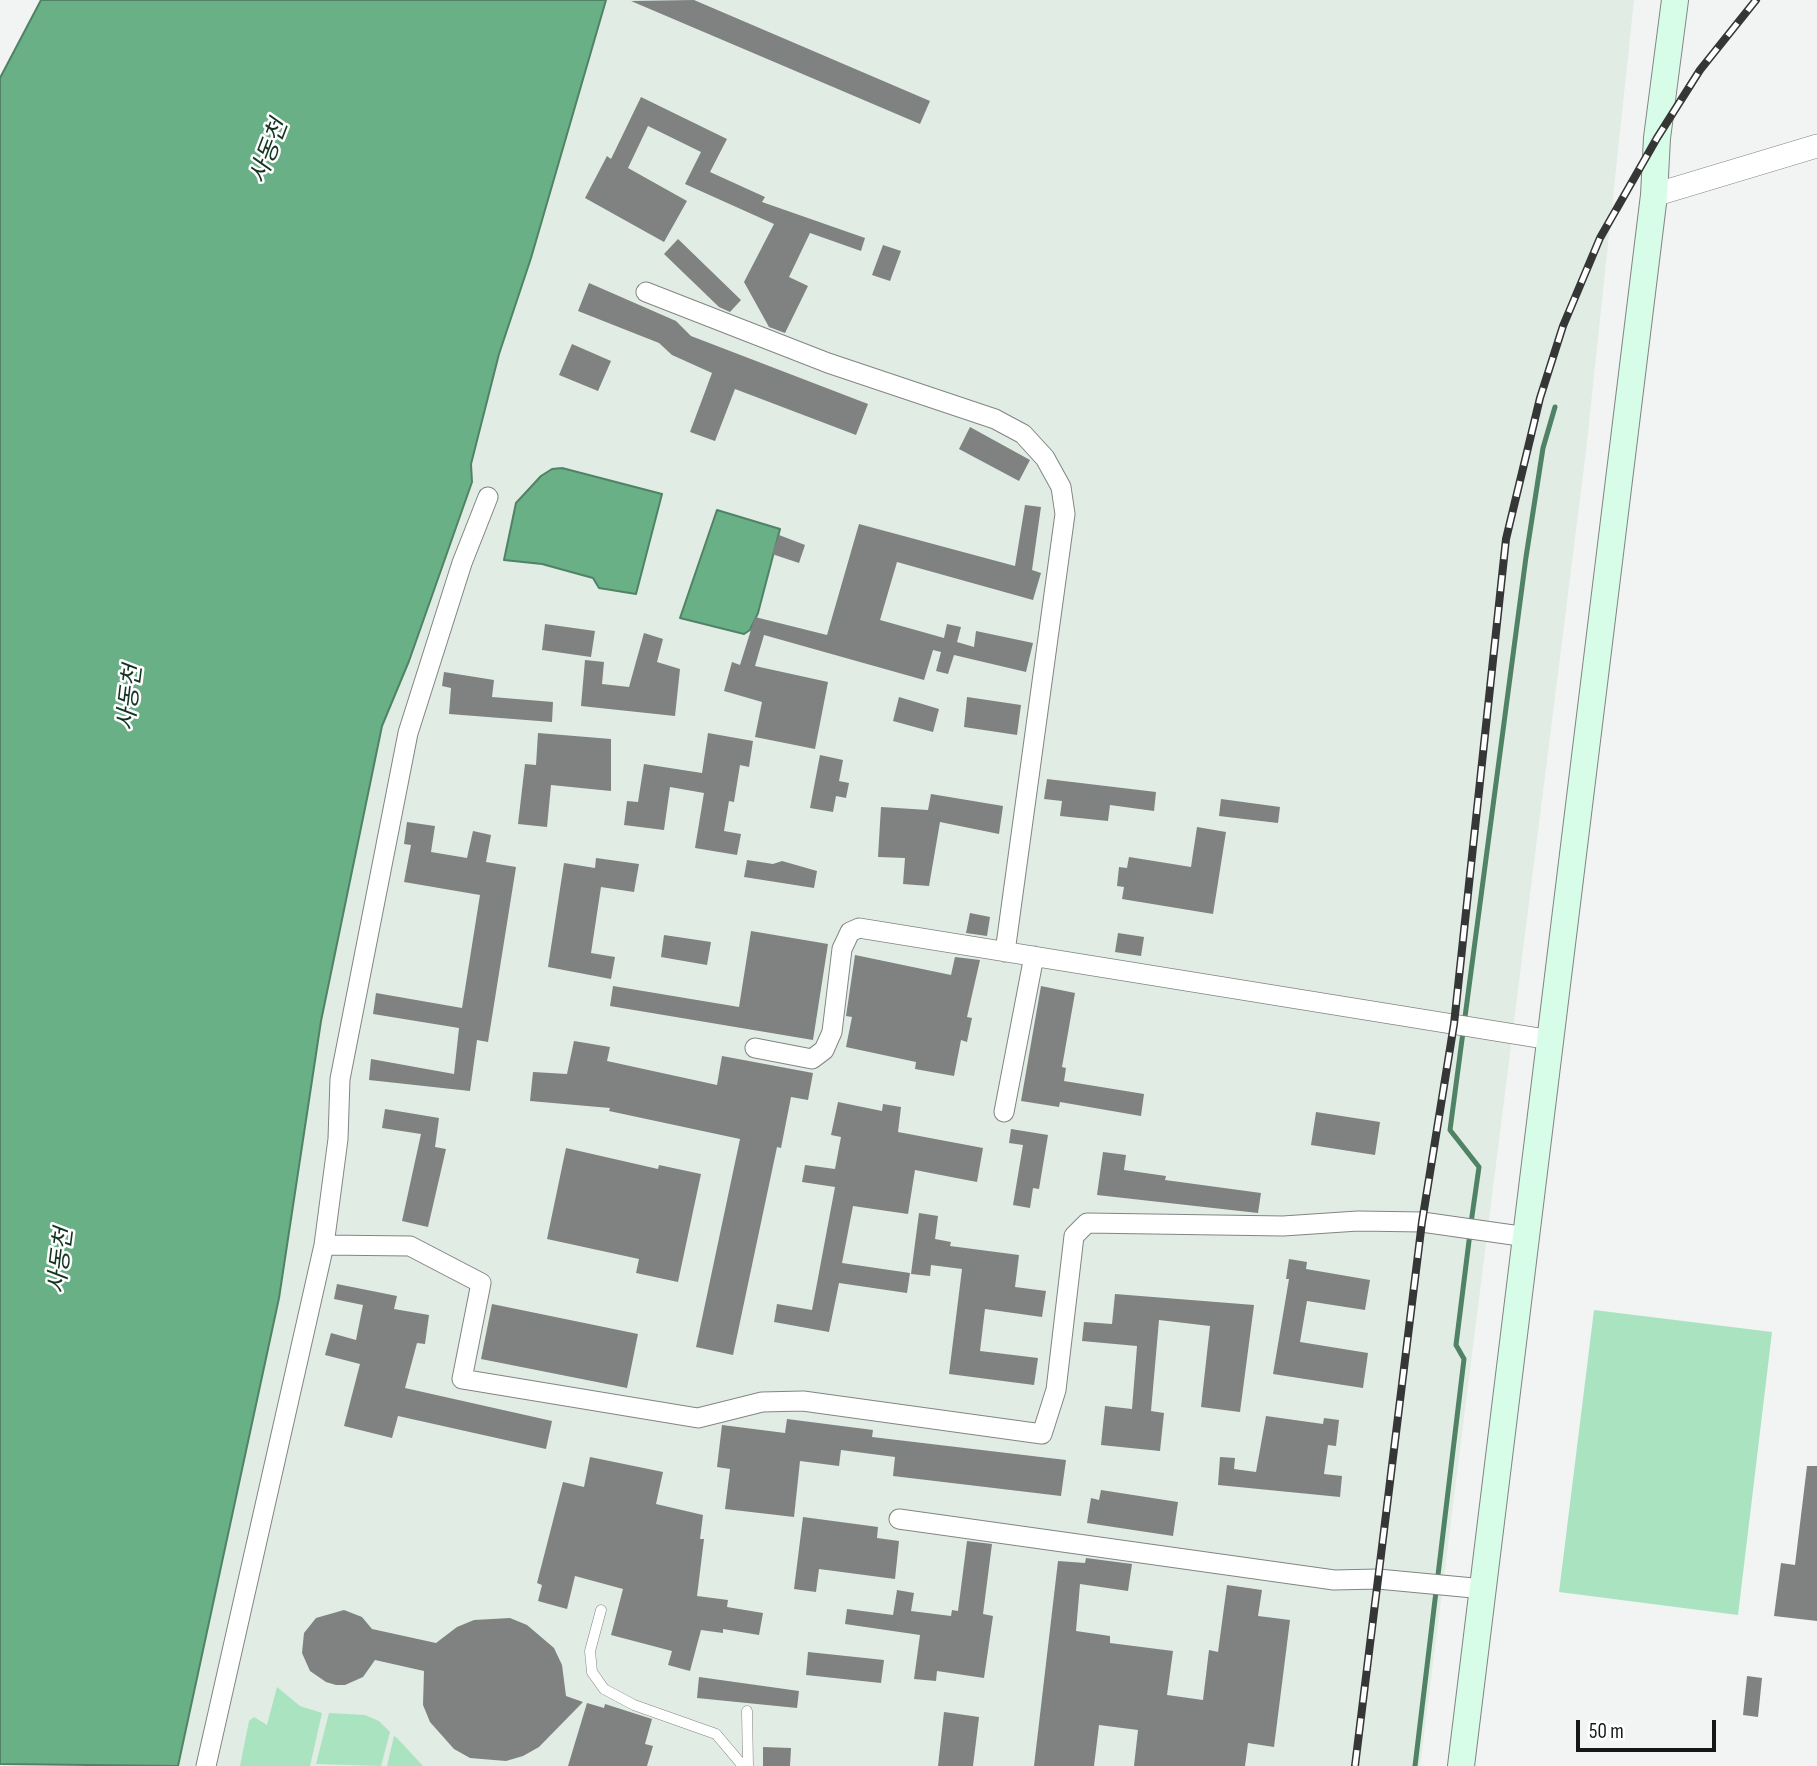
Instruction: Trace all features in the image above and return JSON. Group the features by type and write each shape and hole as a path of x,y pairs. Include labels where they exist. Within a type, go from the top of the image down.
{"main road":[{"path":"1461,1766 1654,195 1657,138 1675,0"}],"street":[{"path":"1654,195 1817,146"},
{"path":"646,292 828,363 995,419 1023,434 1045,458 1061,487 1065,514 1005,952"},
{"path":"206,1766 324,1245 338,1139 340,1079 408,733 462,563 488,497"},
{"path":"755,1048 811,1059 824,1050 832,1032 842,948 849,932 859,928 1551,1040"},
{"path":"1004,1112 1034,957"},
{"path":"324,1245 411,1246 481,1283 462,1379 698,1418 762,1402 803,1401 1042,1434 1056,1391 1074,1236 1087,1223 1283,1226 1357,1221 1422,1222 1527,1237"},
{"path":"899,1519 1334,1580 1378,1579 1484,1589"}],"lane":[{"path":"601,1610 590,1651 592,1672 604,1689 634,1705 716,1734 746,1766"},
{"path":"746,1766 747,1711"}],"shaded area":[{"path":"566,0 1634,0 1586,451 1420,1766 79,1766"},
{"path":"1594,1310 1772,1332 1738,1615 1559,1592"},
{"path":"277,1687 300,1706 322,1713 310,1766 240,1766 249,1721 254,1717 267,1725"},
{"path":"329,1713 365,1715 379,1721 390,1732 381,1766 316,1764"},
{"path":"394,1736 397,1738 423,1766 387,1766"}],"water":[{"name":"사동천","path":"41,0 606,0 531,258 499,354 471,464 472,482 409,661 382,726 321,1021 279,1298 178,1766 0,1764 0,78"},
{"path":"562,468 662,494 636,594 599,588 593,578 542,564 504,560 516,503 541,476 552,469"},
{"path":"717,510 780,529 758,613 750,630 744,634 680,618"}],"building":[{"path":"694,0 930,101 920,124 631,1"},
{"path":"641,97 727,139 710,172 765,197 762,202 865,238 861,251 810,233 789,277 808,286 785,333 769,327 744,282 774,224 685,184 701,152 648,126 628,168 687,201 664,242 585,198 607,156 611,159"},
{"path":"678,239 741,300 730,312 719,307 664,254"},
{"path":"883,245 901,251 890,281 872,275"},
{"path":"589,283 676,321 691,336 868,404 856,435 735,389 715,441 690,432 712,373 672,355 659,343 578,311"},
{"path":"572,344 611,361 598,391 559,375"},
{"path":"970,427 1030,460 1019,481 959,449"},
{"path":"1025,505 1041,507 1032,570 1041,573 1033,600 897,562 880,620 944,638 947,624 961,627 957,642 974,647 976,631 1033,643 1026,672 954,655 948,674 936,671 941,652 933,650 924,680 764,635 755,666 828,682 815,749 755,737 762,702 724,691 732,662 740,665 755,617 827,635 859,524 1015,566"},
{"path":"779,535 805,545 799,563 772,554"},
{"path":"545,624 595,631 591,657 542,650"},
{"path":"644,633 663,639 657,662 680,669 675,716 581,706 585,660 604,662 602,684 629,687"},
{"path":"444,672 494,680 492,697 553,702 552,722 449,714 451,688 442,686"},
{"path":"899,697 939,709 933,732 893,721"},
{"path":"967,697 1021,705 1017,735 964,727"},
{"path":"538,733 611,739 611,791 551,785 547,827 518,824 525,764 536,765"},
{"path":"708,733 753,741 749,767 740,765 734,802 729,801 724,831 741,834 737,855 695,848 704,793 670,787 664,830 624,825 627,801 638,802 644,764 702,773"},
{"path":"820,755 843,760 839,781 849,783 846,798 836,796 833,812 810,808"},
{"path":"1047,779 1156,792 1154,811 1110,805 1108,821 1060,816 1062,801 1044,799"},
{"path":"931,794 1003,806 999,834 940,822 929,886 903,884 905,858 878,857 881,807 928,810"},
{"path":"1221,799 1280,807 1278,823 1219,816"},
{"path":"407,822 435,826 431,852 467,858 473,831 491,835 486,862 516,867 488,1042 477,1040 470,1091 369,1080 371,1059 454,1074 459,1028 373,1014 376,993 462,1008 480,895 404,882 411,845 404,844"},
{"path":"1197,827 1226,832 1213,914 1122,899 1124,887 1117,886 1119,867 1127,868 1129,857 1191,867"},
{"path":"596,858 639,864 634,892 601,887 591,953 615,957 611,979 548,967 564,863 595,868"},
{"path":"747,860 773,864 782,861 817,871 814,888 744,877"},
{"path":"970,913 990,917 987,936 966,933"},
{"path":"751,931 828,944 813,1040 610,1006 613,986 739,1007"},
{"path":"1118,933 1144,937 1141,956 1115,952"},
{"path":"664,935 711,942 707,965 661,957"},
{"path":"855,955 951,975 955,957 980,960 967,1017 972,1018 967,1042 961,1040 954,1076 915,1069 916,1062 846,1047 852,1017 846,1016"},
{"path":"1041,986 1075,993 1062,1067 1066,1068 1064,1081 1144,1094 1141,1116 1060,1102 1059,1107 1021,1101"},
{"path":"574,1041 610,1047 607,1061 717,1085 722,1056 813,1073 808,1100 791,1097 781,1148 777,1147 733,1355 696,1347 740,1139 609,1111 610,1108 530,1101 533,1072 567,1074"},
{"path":"838,1102 882,1111 883,1104 901,1107 898,1132 983,1148 977,1182 915,1170 908,1214 853,1206 842,1263 910,1273 907,1293 839,1283 829,1332 774,1322 777,1304 812,1310 835,1187 802,1182 805,1165 835,1169 841,1137 831,1135"},
{"path":"385,1109 439,1118 435,1147 446,1149 428,1227 402,1221 421,1134 382,1128"},
{"path":"1316,1112 1380,1122 1375,1155 1311,1145"},
{"path":"1011,1129 1048,1135 1039,1189 1033,1188 1030,1208 1013,1205 1023,1145 1009,1143"},
{"path":"566,1148 658,1169 659,1165 701,1174 678,1282 636,1273 639,1259 547,1239"},
{"path":"1103,1152 1126,1155 1124,1170 1166,1176 1165,1180 1261,1193 1258,1213 1097,1195"},
{"path":"919,1213 938,1216 935,1239 951,1242 950,1246 1019,1255 1015,1287 1046,1291 1042,1317 985,1309 980,1351 1038,1358 1034,1385 949,1374 962,1269 931,1265 930,1276 911,1274"},
{"path":"1289,1259 1307,1262 1306,1269 1370,1280 1365,1310 1307,1301 1300,1342 1368,1353 1363,1388 1273,1374 1289,1279 1286,1279"},
{"path":"337,1284 397,1296 394,1309 429,1315 425,1344 417,1343 405,1388 552,1421 546,1449 398,1416 392,1438 344,1426 360,1364 325,1355 331,1333 356,1340 363,1305 334,1299"},
{"path":"1115,1294 1254,1305 1240,1412 1201,1407 1210,1326 1159,1320 1151,1411 1164,1413 1160,1451 1101,1445 1105,1406 1132,1409 1137,1346 1082,1341 1084,1322 1112,1324"},
{"path":"492,1304 638,1334 627,1388 481,1359"},
{"path":"1266,1416 1323,1424 1324,1418 1339,1420 1336,1446 1328,1445 1324,1474 1342,1476 1340,1497 1218,1485 1220,1457 1235,1458 1234,1469 1256,1472"},
{"path":"787,1419 873,1430 872,1437 1066,1460 1061,1496 893,1476 895,1457 841,1450 839,1466 800,1461 794,1517 725,1509 730,1469 717,1467 722,1425 785,1433"},
{"path":"590,1457 663,1472 656,1504 703,1515 700,1539 704,1539 697,1596 728,1600 727,1607 763,1613 759,1635 723,1629 723,1633 701,1630 690,1671 668,1665 672,1651 611,1635 623,1589 575,1576 567,1609 538,1601 542,1585 537,1583 563,1482 584,1487"},
{"path":"1807,1466 1817,1466 1817,1621 1774,1616 1781,1563 1795,1565"},
{"path":"1101,1490 1178,1502 1173,1536 1087,1523 1091,1498 1099,1500"},
{"path":"803,1517 878,1527 877,1538 899,1541 895,1579 819,1569 816,1592 794,1589"},
{"path":"967,1541 992,1544 983,1614 993,1616 984,1678 937,1671 936,1681 914,1679 920,1635 845,1624 847,1609 893,1615 897,1590 914,1593 911,1611 951,1616 952,1610 958,1611"},
{"path":"1086,1558 1132,1564 1128,1591 1080,1584 1076,1631 1110,1636 1110,1643 1173,1651 1167,1695 1203,1700 1209,1650 1218,1652 1227,1585 1262,1590 1258,1616 1290,1620 1274,1747 1248,1743 1245,1766 1134,1766 1138,1730 1099,1725 1094,1766 1034,1766 1058,1561 1085,1563"},
{"path":"344,1610 362,1617 372,1629 436,1643 457,1627 474,1620 510,1618 527,1625 554,1648 562,1665 566,1696 583,1702 539,1747 523,1756 506,1761 470,1758 454,1749 430,1722 423,1705 424,1671 375,1660 363,1677 345,1685 336,1685 310,1671 302,1653 304,1633 316,1618"},
{"path":"808,1652 884,1660 881,1683 806,1675"},
{"path":"1747,1676 1762,1678 1758,1717 1743,1715"},
{"path":"699,1677 799,1691 797,1708 697,1698"},
{"path":"587,1703 604,1708 605,1704 652,1719 645,1744 653,1746 647,1766 568,1766"},
{"path":"944,1712 979,1717 973,1766 938,1766"},
{"path":"763,1747 791,1748 790,1766 763,1766"}],"waterway":[{"path":"1471,1223 1479,1167 1450,1130 1526,557 1543,448 1555,407"},
{"path":"1415,1766 1464,1359 1456,1345 1470,1233"}],"railway":[{"path":"1355,1766 1422,1222 1454,1024 1506,539 1540,398 1563,326 1600,238 1657,138 1700,70 1756,0"}]}
